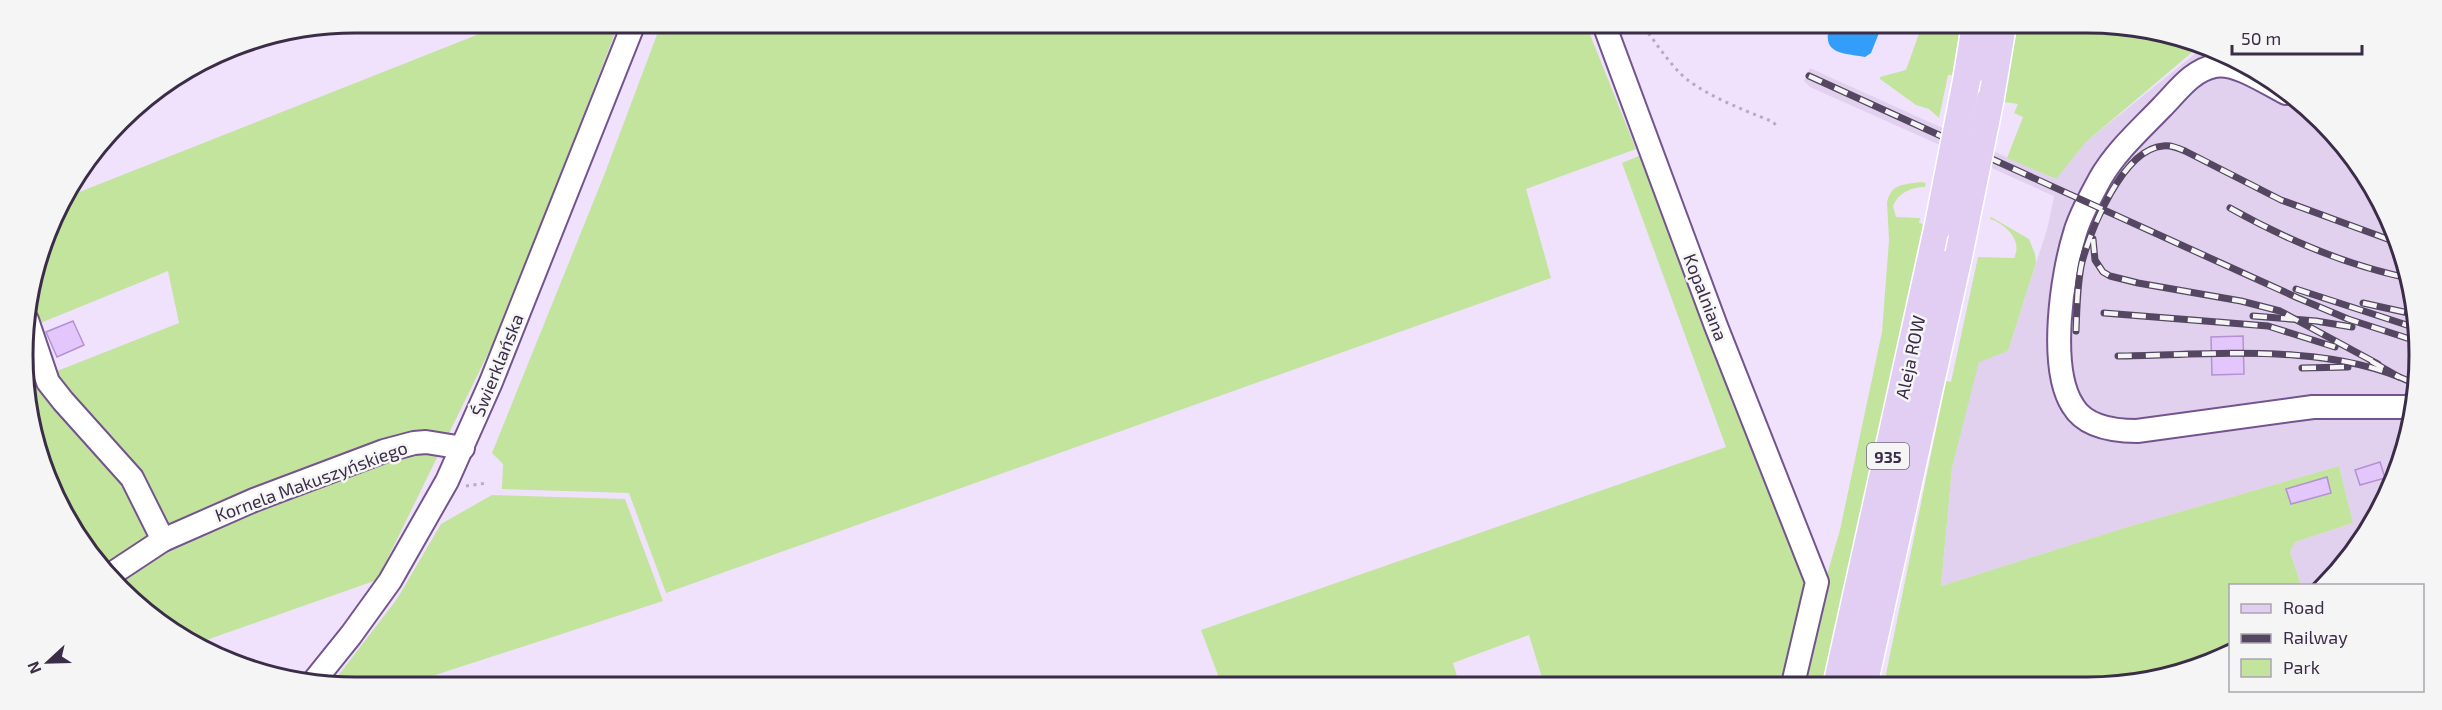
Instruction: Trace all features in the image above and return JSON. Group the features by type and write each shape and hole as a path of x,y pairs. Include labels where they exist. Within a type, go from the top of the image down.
{"main road":[{"name":"Aleja ROW","path":"1839,677 1938,226 1974,33"},
{"name":"Aleja ROW","path":"1866,677 1959,254 2001,33"}],"street":[{"name":"Świerklańska","path":"319,675 390,581 429,516 463,448 630,33"},
{"name":"Kopalniana","path":"1607,33 1716,326 1817,582 1795,677"},
{"path":"2229,66 2215,66 2201,71 2186,82 2115,156 2076,230 2064,273 2061,313 2061,363 2065,386 2073,406 2083,417 2097,426 2118,431 2137,431 2313,406 2405,407"},
{"path":"34,340 48,382 124,466 137,484 163,540"},
{"name":"Kornela Makuszyńskiego","path":"116,571 163,540 254,500 401,446 426,442 463,448"}],"path":[{"path":"1649,33 1678,72 1687,79 1779,128"}],"shaded area":[{"path":"2197,52 2229,66 2266,87 2315,127 2355,176 2376,213 2392,251 2406,313 2409,355 2403,418 2392,459 2366,516 2342,551 2314,584 2299,584 2300,582 2290,552 2295,542 2353,523 2339,466 2124,528 1941,586 1952,468 1979,361 2008,351 2048,226 2054,196 1810,87 1804,81 1810,68 2055,179 2086,142"}],"green space":[{"path":"482,33 615,33 503,323 377,580 206,640 159,610 127,583 113,567 76,516 50,459 36,397 33,355 34,330 52,373 179,323 168,271 35,325 44,272 66,213 77,193"},
{"path":"658,33 1589,33 1636,149 1526,189 1551,278 666,593 629,493 502,489 503,464 492,453 605,173"},
{"path":"1919,33 1959,33 1952,75 1948,75 1939,118 1929,109 1916,105 1880,79 1880,77 1906,70"},
{"path":"2016,33 2087,33 2129,36 2150,39 2193,51 2086,142 2056,179 2007,158 2023,117 2014,113 2018,104 2004,102"},
{"path":"1646,153 1811,583 1790,677 1542,677 1529,635 1453,663 1457,677 1219,677 1201,630 1726,447 1622,163"},
{"path":"1926,183 1925,187 1906,192 1895,201 1893,206 1896,217 1920,218 1919,223 1923,224 1826,677 1801,677 1840,530 1882,332 1889,240 1887,202 1892,191 1903,185"},
{"path":"1991,217 2029,239 2036,263 2008,351 1979,362 1952,468 1941,586 2124,528 2339,466 2353,523 2295,542 2290,552 2300,582 2299,584 2229,584 2229,644 2191,660 2129,674 2087,677 1885,677 1946,381 1951,382 1978,257 2014,258 2016,252 2015,240 2011,234 2002,225 1990,219"},
{"path":"492,495 625,499 663,601 429,677 338,676 397,599 441,524"}],"water":[{"path":"1828,33 1879,33 1871,53 1865,57 1837,51 1832,48"}],"building":[{"path":"73,321 84,345 57,357 46,332"},
{"path":"2243,336 2244,374 2212,375 2211,337"},
{"path":"2380,462 2385,477 2360,485 2355,470"},
{"path":"2327,477 2331,493 2291,504 2286,489"}],"railway":[{"path":"1809,76 2298,298 2348,319 2408,338"},
{"path":"2076,331 2078,287 2082,262 2093,230 2122,175 2148,150 2172,146 2281,200 2387,239"},
{"path":"2230,208 2316,250 2399,276"},
{"path":"2093,239 2095,260 2103,272 2110,276 2241,301 2280,311 2378,364"},
{"path":"2296,289 2407,325"},
{"path":"2363,303 2406,312"},
{"path":"2104,313 2268,326 2335,347"},
{"path":"2253,316 2316,321 2352,327"},
{"path":"2118,356 2230,353 2307,356 2344,361 2380,370 2408,381"},
{"path":"2371,361 2399,377"},
{"path":"2302,368 2348,367"}]}
